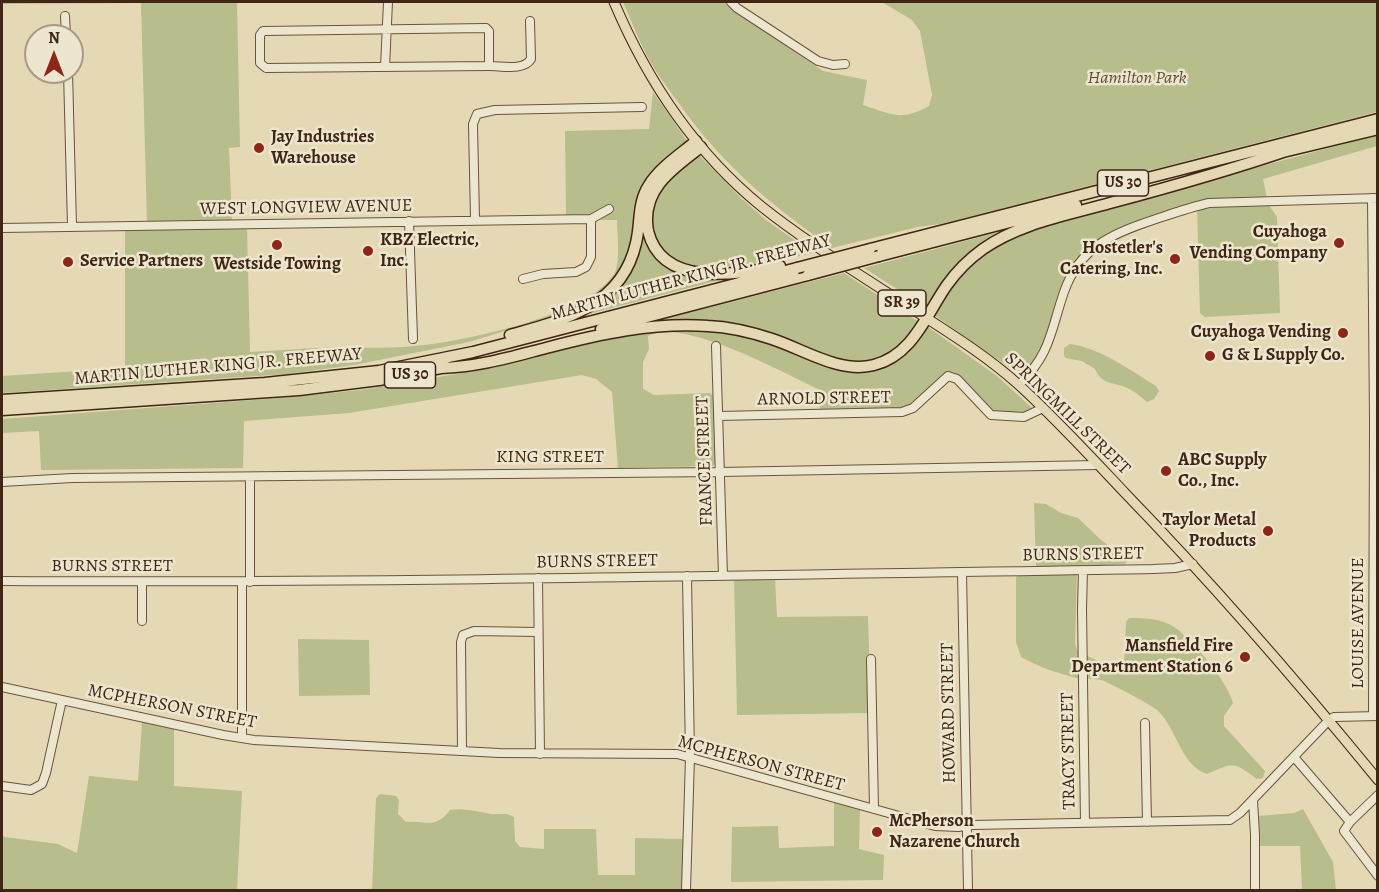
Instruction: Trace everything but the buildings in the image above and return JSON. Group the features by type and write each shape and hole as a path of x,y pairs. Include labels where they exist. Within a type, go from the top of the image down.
{"highway":[{"name":"MARTIN LUTHER KING JR. FREEWAY","path":"2,400 324,378 379,371 457,356 795,266 1377,119"},
{"name":"MARTIN LUTHER KING JR. FREEWAY","path":"2,410 299,390 379,380 441,368 1377,129"},
{"path":"698,144 652,195 647,222 651,239 658,251 675,266 684,270 705,273 732,273 795,266"},
{"path":"324,378 348,370 448,351 528,330 569,317 594,304 611,290 629,264 637,240 641,202 648,185 660,172 698,144"},
{"path":"441,368 468,368 602,334 692,325 753,333 840,365 873,366 896,355 910,342 927,319 948,283 961,268 974,256 1005,236 1048,220 1226,172 1289,150"}],"main road":[{"name":"SPRINGMILL STREET","path":"614,2 649,73 698,144 740,188 778,220 972,349 1019,385 1193,564 1329,720 1377,780"}],"street":[{"path":"385,67 388,2"},
{"path":"731,2 818,62 833,65 845,64"},
{"path":"65,16 65,24"},
{"path":"489,66 488,29 263,31 260,35 260,63 266,68 523,66 528,64 532,54 530,21"},
{"path":"68,84 72,226"},
{"path":"476,220 473,124 477,114 495,110 642,107"},
{"path":"1019,385 1042,358 1064,292 1078,265 1090,251 1111,236 1209,203 1375,198"},
{"name":"LOUISE AVENUE","path":"1375,198 1375,716"},
{"name":"WEST LONGVIEW AVENUE","path":"2,228 591,219 609,209"},
{"path":"524,279 543,274 576,272 586,267 591,257 591,219"},
{"path":"409,221 413,339"},
{"name":"FRANCE STREET","path":"716,346 723,576"},
{"name":"ARNOLD STREET","path":"718,416 902,412 913,408 948,376 957,379 991,415 1024,417 1043,408"},
{"name":"KING STREET","path":"2,482 72,477 720,472 1098,465"},
{"path":"242,738 250,477"},
{"name":"BURNS STREET","path":"2,581 246,582 723,576 1175,568 1193,564"},
{"name":"TRACY STREET","path":"1083,570 1085,823"},
{"name":"HOWARD STREET","path":"962,572 968,891"},
{"path":"686,891 690,757 687,576"},
{"path":"538,578 540,754"},
{"path":"142,582 142,621"},
{"path":"462,751 462,638 466,633 474,632 538,632"},
{"path":"872,659 874,809"},
{"name":"MCPHERSON STREET","path":"2,687 242,738 540,754 677,754 940,827 1230,820 1253,800 1329,720"},
{"path":"2,786 31,790 42,784 62,700"},
{"path":"1329,720 1334,717 1375,716"},
{"path":"1145,723 1147,822"},
{"path":"1294,757 1350,822"},
{"path":"1377,795 1344,831 1377,876"},
{"path":"1253,800 1256,835 1255,891"}],"green space":[{"path":"2,2 237,2 240,147 229,148 232,221 147,222 141,3 2,4"},
{"name":"Hamilton Park","path":"623,2 727,2 737,12 823,71 867,80 863,105 903,115 929,106 932,95 920,31 912,20 882,2 1377,2 1377,112 941,224 918,227 832,248 746,180 692,122 652,64"},
{"path":"653,92 687,141 655,171 626,262 611,284 579,308 469,342 354,365 288,374 2,393 2,376 125,368 125,228 247,226 250,352 314,348 403,347 436,343 523,324 579,302 600,289 614,274 618,255 617,220 597,220 613,211 610,205 596,214 566,215 565,131 649,129"},
{"path":"1377,135 1377,146 1263,179 1267,198 1219,199 1190,204 1119,229 1093,243 1074,265 1066,279 1043,348 1038,358 1023,372 1013,370 934,315 949,289 969,266 994,247 1020,234"},
{"path":"698,154 766,220 813,253 768,263 717,270 685,266 671,259 659,245 652,227 654,200 662,186 673,174"},
{"path":"1269,205 1277,217 1280,313 1205,317 1200,313 1197,210"},
{"path":"642,224 663,262 731,277 585,315 611,296"},
{"path":"1003,231 1003,234 927,308 864,268"},
{"path":"844,273 919,322 911,334 888,356 867,363 844,362 770,334 649,323"},
{"path":"928,327 997,376 1032,408 1030,412 996,414 950,374 912,405 901,410 820,412 818,389 733,349 685,334 664,332 648,336 649,349 643,362 643,389 654,395 710,393 714,397 715,464 713,466 618,468 612,392 596,379 582,375 349,413 244,421 243,468 41,470 39,431 2,433 2,419 360,390 468,372 590,342 649,332 699,329 753,337 851,371 911,348"},
{"path":"1070,344 1081,346 1115,360 1156,386 1159,391 1154,399 1147,402 1126,387 1102,379 1095,369 1082,361 1064,356 1064,348"},
{"path":"1034,503 1046,504 1061,513 1078,518 1101,540 1128,559 1125,564 1036,568"},
{"path":"1077,573 1075,644 1078,652 1119,670 1124,667 1126,622 1129,618 1158,620 1174,627 1199,651 1230,694 1233,703 1224,716 1224,726 1265,771 1263,778 1257,779 1233,765 1207,774 1191,763 1164,718 1153,707 1104,681 1062,674 1021,657 1016,642 1016,577 1019,574"},
{"path":"734,576 775,577 777,617 868,616 871,713 737,715"},
{"path":"298,639 369,640 370,695 299,696"},
{"path":"142,722 174,728 174,786 242,791 237,890 2,890 2,835 58,844 77,853 89,776 138,781"},
{"path":"380,794 396,796 399,800 398,814 406,822 435,822 450,810 455,809 511,815 514,817 515,841 520,847 544,849 544,829 596,829 598,875 635,875 635,838 685,839 683,890 372,890 376,798"},
{"path":"834,801 860,809 859,849 884,855 883,880 731,882 732,827 778,826 779,848 834,846"},
{"path":"1303,809 1333,862 1336,890 1302,890 1300,846 1259,846 1258,816 1294,813"}],"place":[{"name":"Jay Industries Warehouse","path":"259,148"},
{"name":"Cuyahoga Vending Company","path":"1339,243"},
{"name":"Westside Towing","path":"277,245"},
{"name":"KBZ Electric, Inc.","path":"368,251"},
{"name":"Hostetler's Catering, Inc.","path":"1175,259"},
{"name":"Service Partners","path":"68,262"},
{"name":"Cuyahoga Vending","path":"1343,333"},
{"name":"G & L Supply Co.","path":"1210,356"},
{"name":"ABC Supply Co., Inc.","path":"1166,471"},
{"name":"Taylor Metal Products","path":"1268,531"},
{"name":"Mansfield Fire Department Station 6","path":"1245,657"},
{"name":"McPherson Nazarene Church","path":"877,832"}]}
